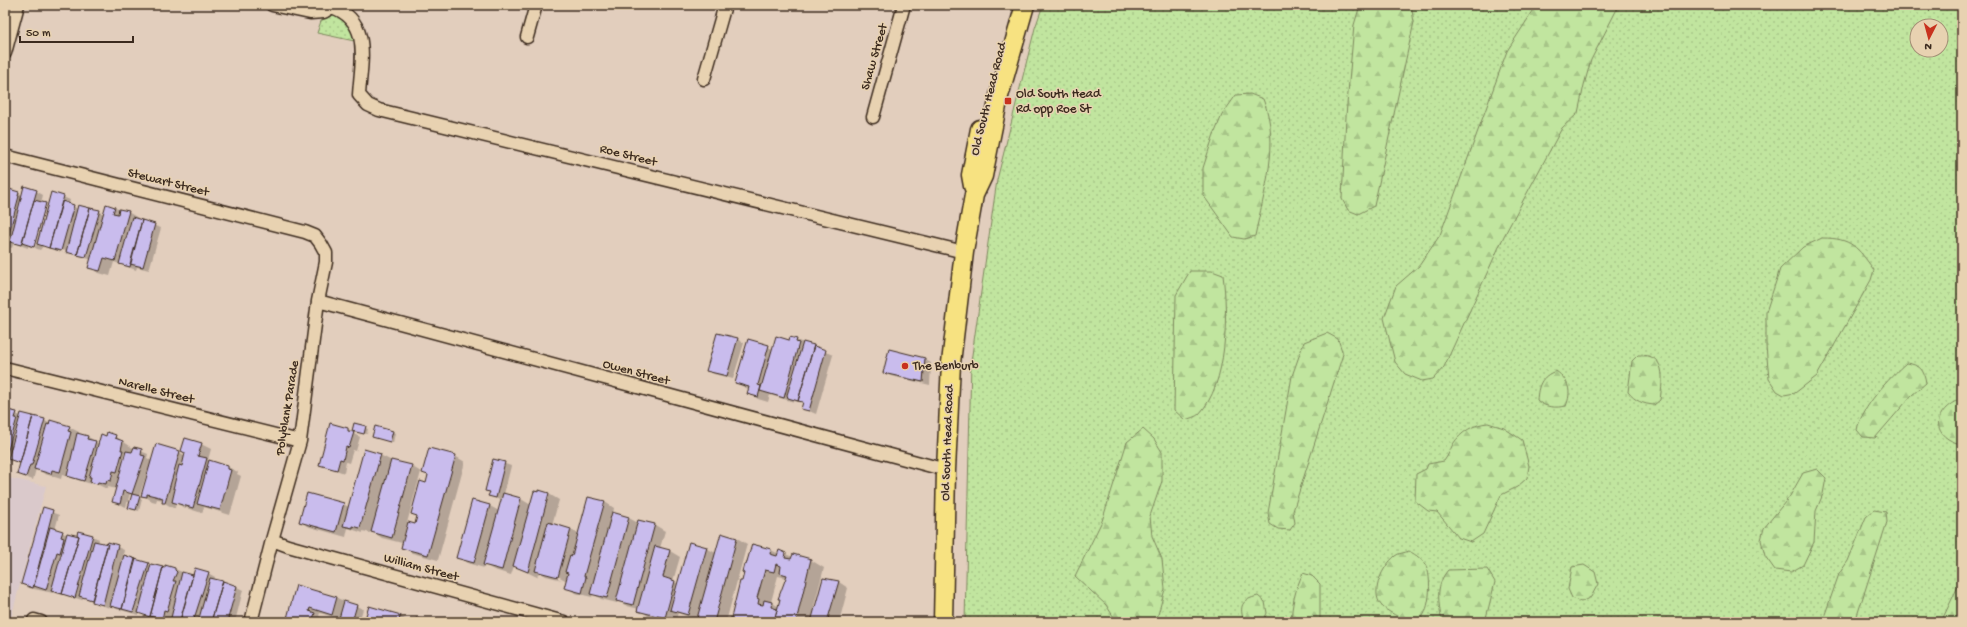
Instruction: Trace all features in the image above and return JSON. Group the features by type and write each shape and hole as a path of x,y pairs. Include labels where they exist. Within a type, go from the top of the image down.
{"main road":[{"name":"Old South Head Road","path":"974,194 971,175 974,154 1013,5"},
{"name":"Old South Head Road","path":"943,622 946,470 951,363 964,252 974,194 983,176 999,96 1025,5"}],"street":[{"path":"5,53 18,5"},
{"path":"272,5 310,13 324,12 332,6"},
{"path":"527,37 536,5"},
{"path":"704,79 725,5"},
{"name":"Shaw Street","path":"873,117 904,5"},
{"name":"Roe Street","path":"332,6 341,10 357,25 361,48 359,95 368,105 379,110 964,252"},
{"name":"Stewart Street","path":"5,156 305,232 315,236 321,244"},
{"name":"Polyblank Parade","path":"251,622 272,540 300,442 318,301 326,262 326,253 321,244"},
{"name":"Owen Street","path":"318,301 946,470"},
{"name":"Narelle Street","path":"5,368 300,442"},
{"name":"William Street","path":"272,540 288,546 564,622"}],"shaded area":[{"path":"5,477 46,486 10,622 5,622"}],"green space":[{"path":"1043,5 1962,5 1962,622 965,622 971,362 997,180 1035,28"},
{"path":"1360,5 1411,5 1414,22 1374,206 1358,214 1348,210 1342,199 1346,116 1354,25"},
{"path":"1539,5 1617,5 1616,11 1591,60 1578,113 1562,128 1504,236 1444,367 1433,379 1422,381 1405,374 1395,362 1384,318 1396,286 1419,266 1440,235 1507,51 1535,8"},
{"path":"343,15 359,42 317,33 321,21 328,16"},
{"path":"1250,94 1263,99 1271,133 1271,150 1266,184 1255,236 1244,239 1233,237 1203,195 1203,168 1222,115 1236,95"},
{"path":"1822,238 1832,238 1853,245 1863,255 1874,270 1871,280 1817,376 1795,393 1784,395 1777,391 1769,379 1766,346 1766,312 1780,269 1803,247"},
{"path":"1190,271 1212,271 1223,275 1225,291 1225,328 1221,367 1216,385 1209,401 1199,414 1185,420 1174,410 1176,295"},
{"path":"1327,333 1338,339 1343,354 1293,511 1295,523 1290,530 1278,529 1270,524 1268,513 1292,376 1304,342"},
{"path":"1638,355 1647,356 1654,359 1661,369 1662,384 1660,400 1654,405 1640,402 1633,398 1628,392 1632,361"},
{"path":"1906,363 1920,368 1924,374 1926,383 1912,395 1875,438 1863,437 1857,430 1864,412 1884,385"},
{"path":"1556,371 1564,378 1568,387 1569,396 1566,406 1551,407 1540,403 1537,400 1541,382 1551,373"},
{"path":"1956,401 1962,401 1961,444 1945,437 1939,425 1939,419 1942,412"},
{"path":"1488,423 1504,428 1522,440 1529,466 1527,478 1517,487 1501,495 1483,534 1471,542 1459,538 1437,512 1428,511 1415,501 1416,474 1426,469 1428,464 1444,461 1453,444 1464,432 1478,425"},
{"path":"1143,429 1154,439 1162,452 1162,481 1150,516 1152,536 1162,559 1165,589 1156,622 1117,622 1106,605 1075,576 1102,521 1127,442"},
{"path":"1817,469 1826,478 1823,494 1816,511 1814,542 1803,565 1791,572 1775,570 1765,556 1761,540 1764,528 1790,496 1803,473"},
{"path":"1874,510 1886,512 1887,522 1855,622 1824,622 1823,620 1839,574 1848,561 1866,517"},
{"path":"1409,551 1422,560 1429,574 1429,591 1426,610 1417,622 1410,622 1394,615 1381,605 1377,593 1379,579 1386,566 1396,555"},
{"path":"1584,565 1595,572 1598,584 1591,597 1581,602 1572,598 1568,589 1572,567"},
{"path":"1487,569 1495,582 1485,622 1447,622 1441,617 1439,592 1441,581 1448,570"},
{"path":"1303,573 1312,576 1320,584 1320,622 1291,622 1294,597"},
{"path":"1962,578 1962,622 1941,622"},
{"path":"1258,596 1265,602 1267,613 1263,622 1244,622 1242,612 1243,604"}],"building":[{"path":"24,186 37,190 21,245 10,242"},
{"path":"5,188 9,189 5,202"},
{"path":"9,189 19,192 19,196 6,245 5,202"},
{"path":"51,192 64,196 49,248 37,244"},
{"path":"34,200 46,203 34,247 22,243"},
{"path":"62,201 74,205 61,251 49,248"},
{"path":"106,204 115,207 113,213 118,214 119,209 129,211 115,261 104,258 100,271 88,268"},
{"path":"78,205 90,208 77,255 66,252"},
{"path":"90,208 100,210 86,257 77,255"},
{"path":"132,217 142,220 130,267 119,264"},
{"path":"142,220 155,224 143,267 130,264"},
{"path":"717,333 738,338 727,376 706,371"},
{"path":"776,336 789,340 790,337 797,339 796,342 799,343 784,398 760,391"},
{"path":"748,339 769,345 758,385 761,386 758,397 747,394 749,387 735,383"},
{"path":"803,342 814,345 798,401 788,398 787,395"},
{"path":"814,346 826,350 809,411 801,409 803,402 798,401"},
{"name":"The Benburb","path":"889,349 925,358 923,382 883,373"},
{"path":"7,410 17,412 15,418 17,418 6,457 5,417"},
{"path":"21,413 33,416 20,463 8,459"},
{"path":"33,416 45,419 32,465 30,465 26,477 17,474"},
{"path":"50,420 70,426 68,431 71,432 60,472 52,470 51,474 34,469 47,424 49,425"},
{"path":"330,423 348,428 348,431 354,432 349,448 346,447 343,460 340,459 337,470 319,465"},
{"path":"354,423 366,426 364,434 352,431"},
{"path":"375,426 393,431 390,442 372,437"},
{"path":"107,432 116,435 115,438 123,441 121,450 123,450 117,472 113,471 111,481 107,480 106,484 98,482 97,484 90,482 91,477 89,477 101,434 106,436"},
{"path":"77,433 88,436 87,439 96,441 84,481 67,476"},
{"path":"185,438 202,443 198,456 207,458 193,508 172,502 175,489 173,489 179,465 182,466 185,453 181,451"},
{"path":"156,444 180,451 165,503 162,503 163,498 147,494 147,497 141,496"},
{"path":"134,447 142,449 141,455 145,456 132,494 123,491 120,504 112,502 126,451 132,452"},
{"path":"429,448 456,455 428,555 401,548 408,522 415,524 417,516 411,514 420,481 426,483 428,475 422,473"},
{"path":"364,449 381,454 360,528 343,526"},
{"path":"493,459 505,462 496,498 488,496 490,492 485,491"},
{"path":"209,460 228,466 228,469 231,470 220,510 197,504"},
{"path":"391,460 412,465 392,538 371,532"},
{"path":"539,490 549,493 528,572 513,566 534,491 539,492"},
{"path":"307,493 344,503 336,532 299,522"},
{"path":"503,493 521,498 502,570 483,565"},
{"path":"132,494 140,496 136,510 128,508"},
{"path":"588,497 605,501 584,576 586,577 582,593 564,588 568,573 565,572 570,555 572,556"},
{"path":"472,500 490,505 474,563 456,558"},
{"path":"43,507 53,510 33,588 21,584"},
{"path":"612,512 629,517 607,598 590,594"},
{"path":"638,520 655,524 633,605 616,601"},
{"path":"548,522 571,529 558,577 535,571"},
{"path":"50,527 63,531 61,537 64,538 60,553 57,552 46,590 34,586"},
{"path":"78,531 93,535 75,598 62,594 79,536 77,535"},
{"path":"67,533 79,536 62,594 51,591"},
{"path":"721,533 737,538 714,622 696,622"},
{"path":"94,541 108,544 92,600 79,596"},
{"path":"108,542 118,545 103,605 92,602"},
{"path":"689,542 707,547 688,615 670,610"},
{"path":"752,544 771,549 770,554 777,556 779,550 786,553 785,558 791,559 793,554 811,559 796,622 774,622 730,622 740,581 742,581 744,573 742,572 744,564 746,565","holes":["776,564 781,566 780,573 787,575 778,599 780,599 774,622 777,609 771,607 772,602 764,600 763,605 758,604 759,599 757,598 765,570 774,572"]},
{"path":"655,546 670,550 663,577 675,581 665,618 637,611"},
{"path":"124,555 136,559 122,609 110,606"},
{"path":"135,559 149,563 133,612 122,609"},
{"path":"151,564 163,567 150,617 138,613"},
{"path":"165,565 175,568 177,572 173,581 176,581 167,611 164,610 162,620 150,616 163,567 165,568"},
{"path":"195,568 209,572 193,622 188,622 180,620"},
{"path":"182,572 193,575 180,622 170,622"},
{"path":"210,578 223,581 211,622 198,622"},
{"path":"823,578 839,581 827,622 811,622"},
{"path":"223,581 237,586 227,622 211,622"},
{"path":"296,585 337,597 332,615 310,608 309,611 315,613 312,622 306,620 306,622 286,622"},
{"path":"344,601 357,605 352,622 338,622"},
{"path":"369,606 401,615 398,622 364,622"},
{"path":"416,618 429,622 415,622"}],"place":[{"name":"Old South Head Rd opp Roe St","path":"1008,101"},
{"name":"The Benburb","path":"905,366"}]}
